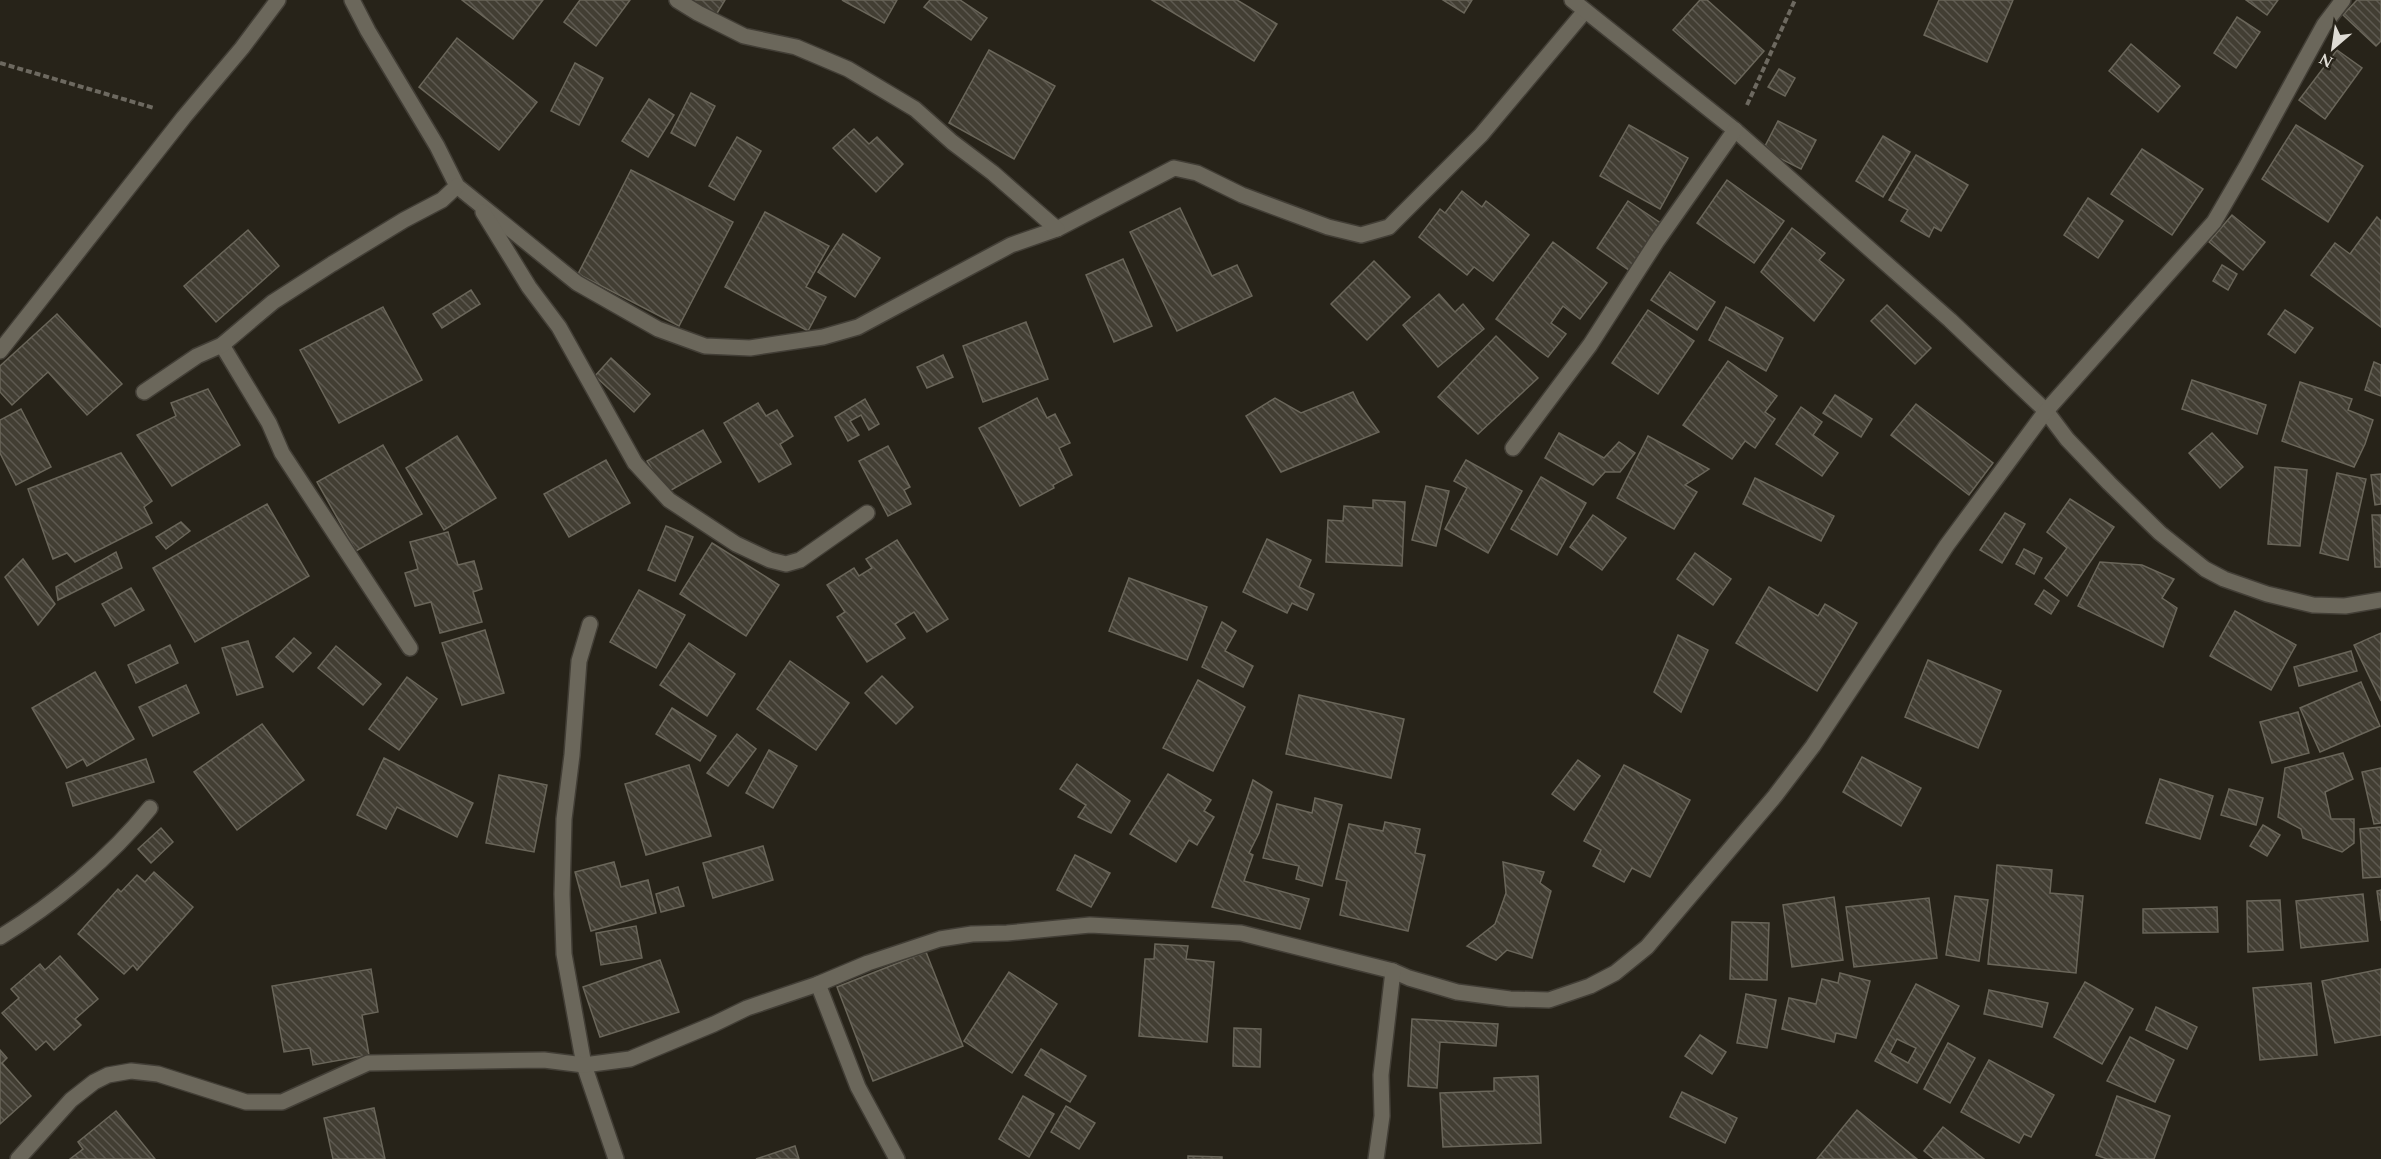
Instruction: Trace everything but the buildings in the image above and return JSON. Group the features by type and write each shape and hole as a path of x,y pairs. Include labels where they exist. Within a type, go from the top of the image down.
{"street":[{"path":"0,351 278,0"},
{"path":"352,0 368,32 437,146 457,186 577,284 658,329 705,346 750,348 823,337 858,327 1011,245 1057,229 1174,168 1197,173 1242,195 1328,227 1361,235 1389,227 1481,135 1585,11"},
{"path":"677,0 744,36 796,46 848,69 915,109 1057,229"},
{"path":"1572,0 1735,130 1950,320 2046,411 2067,439 2160,533 2205,568 2223,579 2267,594 2313,605 2345,606 2381,600"},
{"path":"18,1159 71,1100 94,1082 108,1076 131,1071 158,1074 246,1102 282,1101 368,1063 544,1060 584,1065 630,1059 747,1008 818,984 868,963 940,939 972,934 1090,925 1241,933 1393,971 1457,992 1510,999 1549,1000 1590,986 1615,973 1647,947 1775,796 1813,747 1858,675 1947,545 2046,411 2214,222 2324,25 2343,0"},
{"path":"1513,448 1590,345 1657,241 1735,130"},
{"path":"144,392 197,356 222,345 273,302 342,257 442,200 457,186"},
{"path":"478,204 529,286 560,327 634,463 669,500 736,544 770,560 786,564 800,560 867,513"},
{"path":"222,345 269,423 282,453 410,648"},
{"path":"590,624 579,662 572,755 564,819 562,894 564,954 584,1065 616,1159"},
{"path":"0,937 63,891 105,854 150,808"},
{"path":"1376,1159 1382,1116 1381,1075 1393,971"},
{"path":"818,984 858,1087 897,1159"}],"path":[{"path":"1735,130 1795,0"},
{"path":"0,63 184,117"}]}
